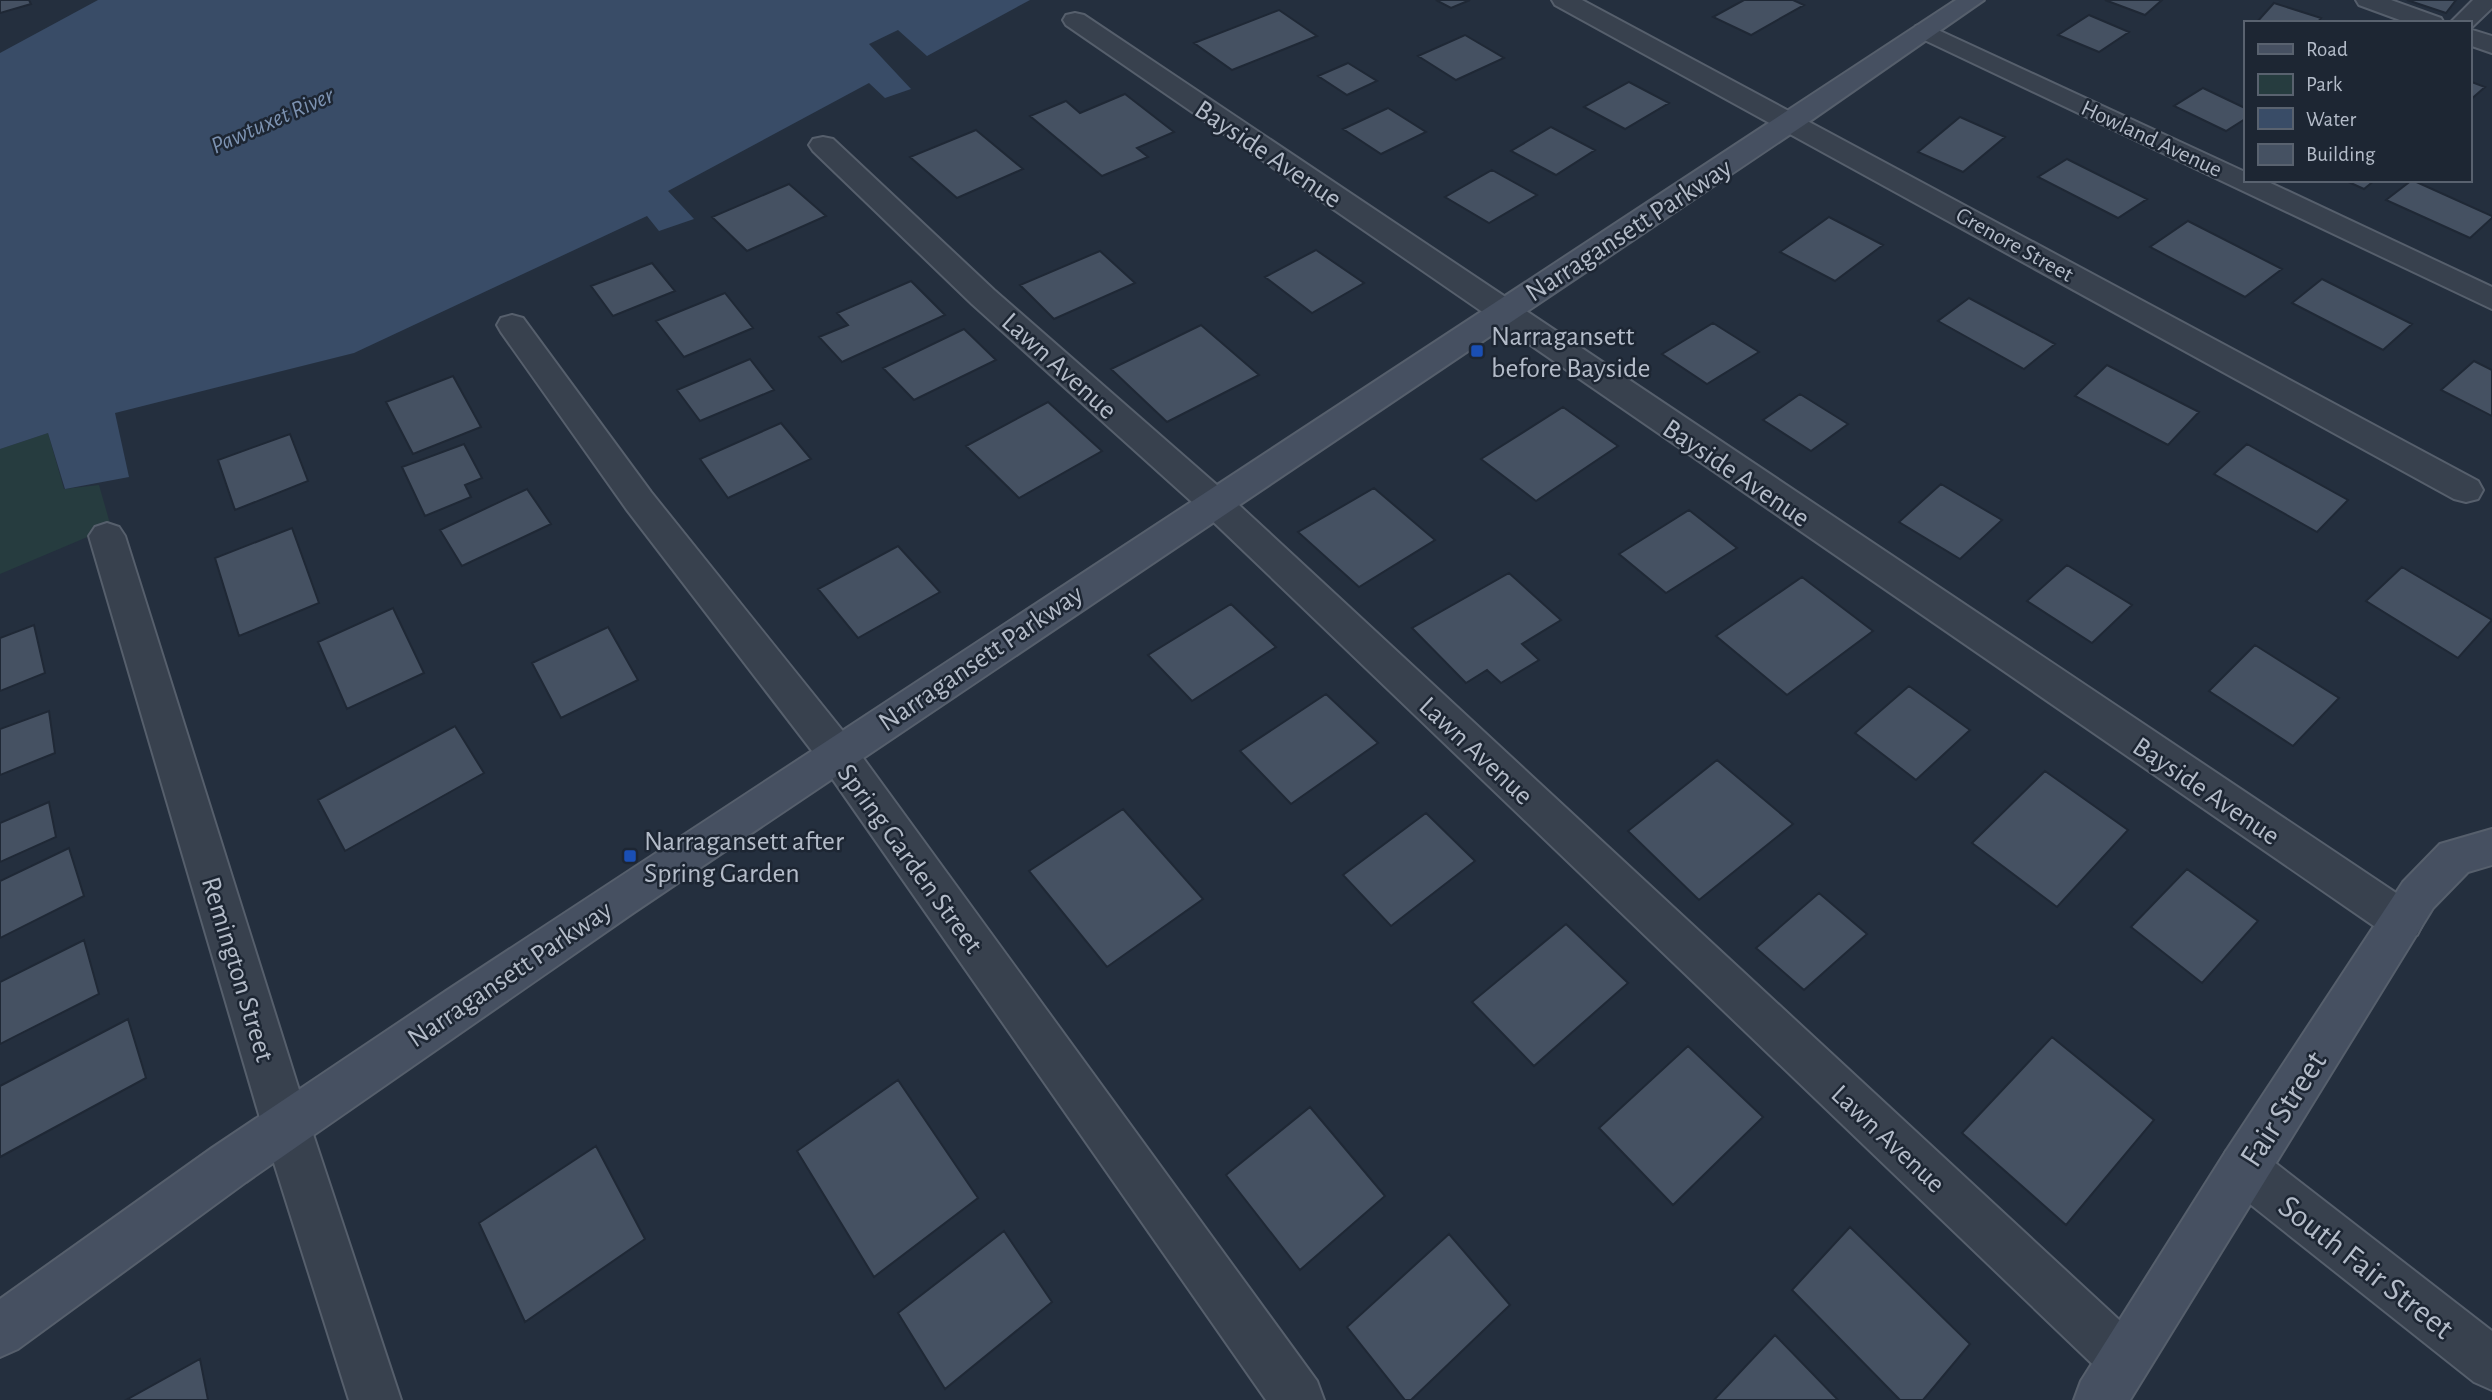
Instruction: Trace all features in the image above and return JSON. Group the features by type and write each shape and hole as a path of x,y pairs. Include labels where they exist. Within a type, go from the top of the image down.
{"street":[{"name":"Grenore Street","path":"1564,0 2466,490"},
{"name":"Narragansett Parkway","path":"0,1331 286,1125 836,752 1792,122 1972,0"},
{"path":"2368,0 2426,21"},
{"path":"2464,21 2487,0"},
{"name":"Bayside Avenue","path":"1075,20 1501,312 2402,921"},
{"name":"Howland Avenue","path":"1926,31 2244,182"},
{"path":"2471,37 2492,45"},
{"name":"Lawn Avenue","path":"823,145 983,297 1214,502 2124,1360"},
{"name":"Howland Avenue","path":"2245,182 2492,299"},
{"name":"Spring Garden Street","path":"512,325 639,501 836,752 1298,1400"},
{"name":"Remington Street","path":"107,536 286,1125 375,1400"},
{"name":"Fair Street","path":"2101,1400 2243,1168 2418,895 2455,857 2492,847"},
{"name":"South Fair Street","path":"2243,1168 2492,1364"}],"green space":[{"path":"48,433 64,489 99,485 111,527 0,574 0,449"}],"water":[{"name":"Pawtuxet River","path":"98,0 1030,0 927,56 898,30 869,44 911,89 885,98 869,83 668,191 694,219 659,231 647,216 354,353 115,413 129,477 65,489 48,433 0,449 0,53"}],"building":[{"path":"0,0 29,0 31,4 0,13"},
{"path":"1436,0 1470,0 1451,8"},
{"path":"1744,0 1793,0 1804,5 1751,35 1713,17"},
{"path":"2105,0 2162,0 2145,15"},
{"path":"2407,0 2456,0 2446,13"},
{"path":"2274,3 2321,18 2319,21 2258,21"},
{"path":"1279,10 1317,36 1232,70 1194,43"},
{"path":"2089,15 2129,32 2099,52 2058,35"},
{"path":"1465,35 1504,58 1456,80 1418,56"},
{"path":"1348,63 1377,81 1347,95 1318,76"},
{"path":"1629,82 1669,103 1625,129 1584,107"},
{"path":"2471,82 2485,87 2471,99"},
{"path":"2203,88 2244,108 2244,120 2226,131 2174,106"},
{"path":"1125,94 1174,132 1137,148 1148,157 1102,176 1030,116 1066,101 1080,113"},
{"path":"1388,108 1426,132 1381,154 1343,129"},
{"path":"1960,117 2005,137 1963,172 1918,152"},
{"path":"1551,127 1595,150 1556,175 1511,151"},
{"path":"976,130 1023,169 957,198 910,157"},
{"path":"2067,159 2147,199 2118,218 2038,177"},
{"path":"1492,170 1537,195 1489,223 1445,197"},
{"path":"2348,182 2373,182 2364,189"},
{"path":"2409,182 2416,182 2492,218 2470,238 2386,200"},
{"path":"789,184 826,216 747,251 712,217"},
{"path":"1829,217 1883,245 1835,281 1780,252"},
{"path":"2188,221 2282,269 2245,297 2150,247"},
{"path":"1316,250 1364,283 1312,313 1265,277"},
{"path":"1100,251 1135,283 1054,319 1020,285"},
{"path":"652,263 675,291 613,316 591,286"},
{"path":"2322,279 2412,324 2383,350 2292,303"},
{"path":"911,281 945,315 842,362 819,337 848,325 837,313"},
{"path":"725,293 753,328 684,357 656,321"},
{"path":"1969,298 2055,344 2024,369 1938,321"},
{"path":"1713,323 1759,352 1707,384 1662,354"},
{"path":"1201,325 1259,375 1167,422 1111,369"},
{"path":"964,329 996,360 914,400 883,368"},
{"path":"750,359 774,390 700,421 677,390"},
{"path":"2474,361 2492,370 2492,416 2441,390"},
{"path":"2107,365 2199,412 2168,445 2075,396"},
{"path":"453,376 481,427 413,454 386,402"},
{"path":"1800,394 1848,424 1811,451 1763,420"},
{"path":"1048,402 1102,451 1019,498 966,446"},
{"path":"1563,407 1618,446 1536,501 1481,459"},
{"path":"781,423 811,459 728,498 700,459"},
{"path":"290,434 308,481 235,510 218,460"},
{"path":"464,444 482,478 465,485 471,497 425,516 402,467"},
{"path":"2247,444 2348,500 2317,532 2214,474"},
{"path":"1941,484 2002,520 1960,559 1899,522"},
{"path":"1374,488 1435,540 1359,587 1298,532"},
{"path":"527,489 551,524 462,566 440,530"},
{"path":"1689,510 1737,548 1666,593 1619,554"},
{"path":"292,528 319,603 239,636 215,558"},
{"path":"898,546 940,592 858,638 818,589"},
{"path":"2067,565 2132,605 2092,643 2027,601"},
{"path":"2402,567 2492,620 2458,658 2366,601"},
{"path":"1509,573 1561,620 1522,644 1539,660 1501,683 1487,670 1466,683 1412,628"},
{"path":"1802,577 1873,631 1787,695 1716,636"},
{"path":"1231,604 1276,647 1192,701 1148,655"},
{"path":"393,608 424,673 347,709 318,642"},
{"path":"34,625 45,673 0,691 0,638"},
{"path":"608,627 638,680 561,718 532,663"},
{"path":"2255,645 2339,698 2293,746 2209,691"},
{"path":"1909,686 1970,730 1916,780 1855,733"},
{"path":"1326,694 1378,743 1291,804 1240,751"},
{"path":"49,711 55,753 0,775 0,729"},
{"path":"455,726 484,773 345,851 318,800"},
{"path":"1717,760 1793,824 1699,900 1628,831"},
{"path":"2045,771 2128,830 2057,907 1972,843"},
{"path":"49,802 56,837 0,862 0,823"},
{"path":"1123,809 1203,899 1107,967 1029,871"},
{"path":"1426,813 1475,861 1391,926 1343,875"},
{"path":"69,848 84,896 0,938 0,881"},
{"path":"2187,869 2258,921 2202,983 2131,927"},
{"path":"1819,893 1867,934 1804,990 1756,948"},
{"path":"1566,924 1628,983 1534,1066 1472,1002"},
{"path":"84,940 99,994 0,1044 0,982"},
{"path":"128,1019 146,1078 0,1157 0,1086"},
{"path":"2052,1037 2154,1120 2066,1225 1962,1133"},
{"path":"1688,1046 1763,1117 1673,1205 1599,1128"},
{"path":"898,1080 978,1198 874,1277 797,1151"},
{"path":"1310,1107 1385,1196 1300,1270 1226,1175"},
{"path":"596,1146 645,1239 525,1322 479,1223"},
{"path":"1850,1227 1970,1344 1923,1400 1900,1400 1792,1290"},
{"path":"1004,1231 1052,1302 945,1389 898,1313"},
{"path":"1449,1234 1510,1305 1411,1400 1405,1400 1347,1327"},
{"path":"1775,1335 1838,1400 1714,1400"},
{"path":"200,1359 208,1400 126,1400"}],"place":[{"name":"Narragansett before Bayside","path":"1477,351"},
{"name":"Narragansett after Spring Garden","path":"630,856"}]}
